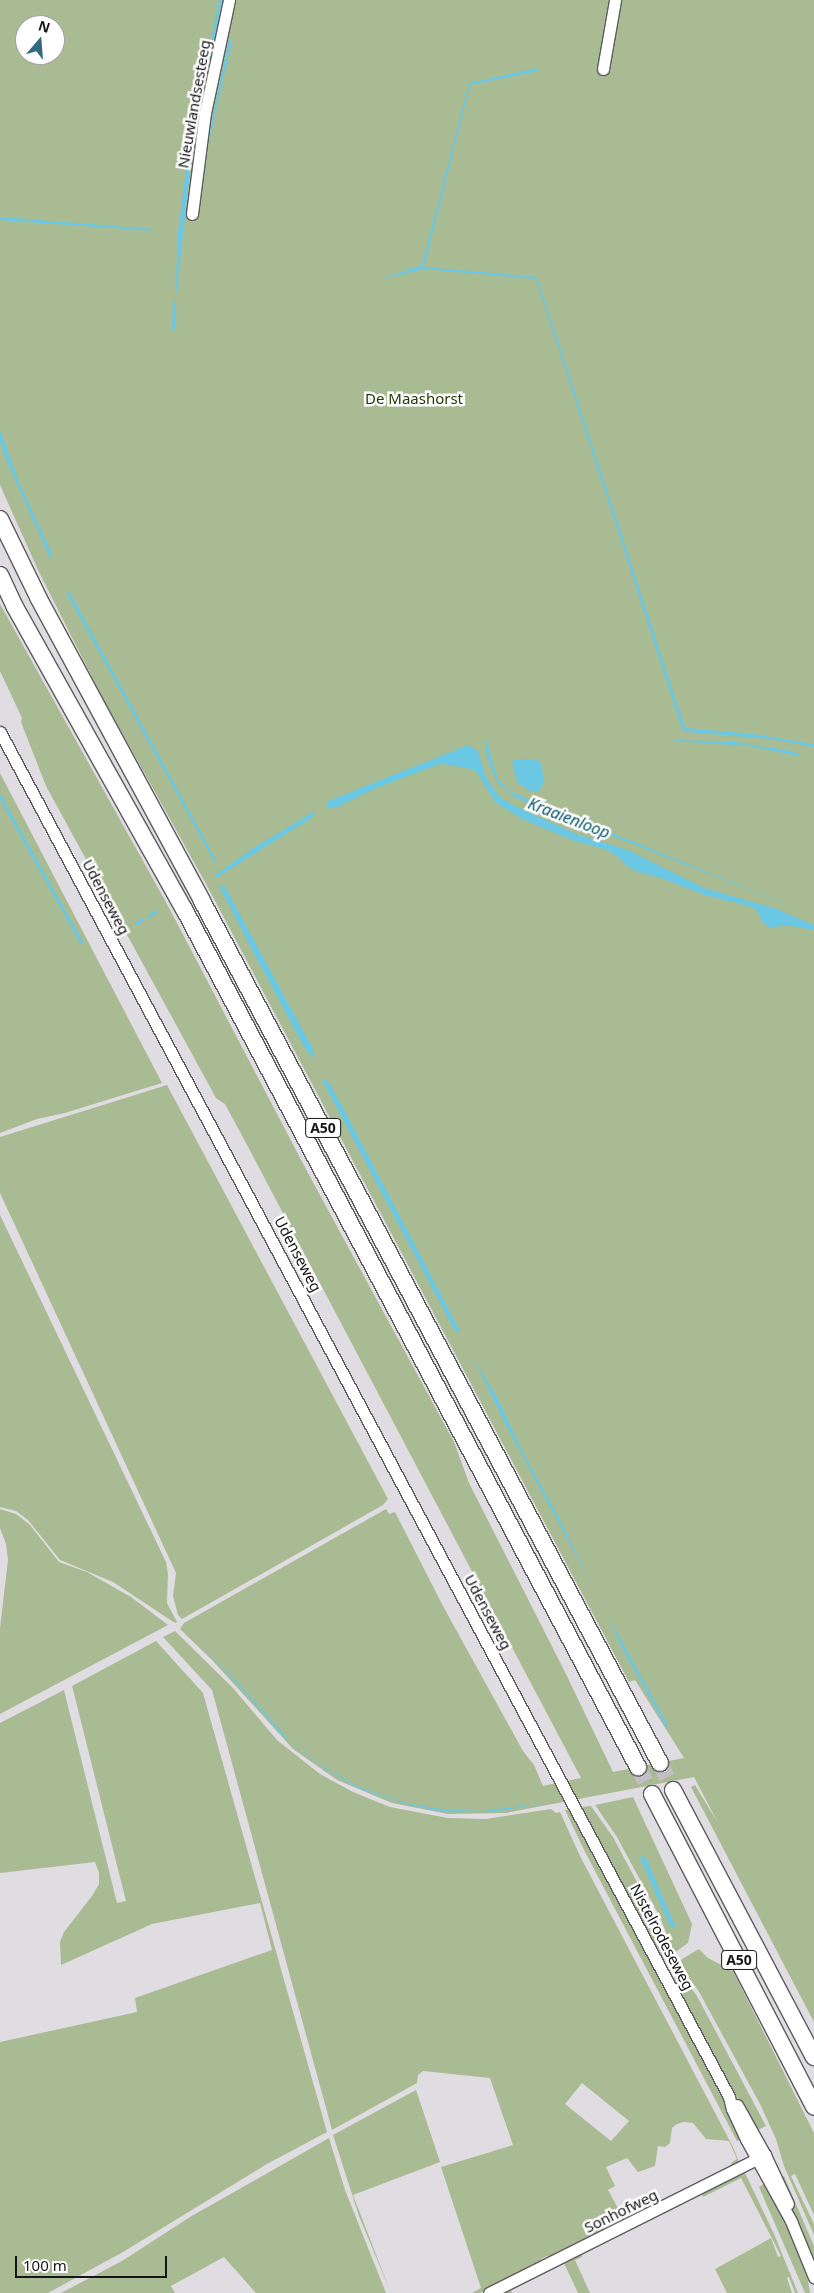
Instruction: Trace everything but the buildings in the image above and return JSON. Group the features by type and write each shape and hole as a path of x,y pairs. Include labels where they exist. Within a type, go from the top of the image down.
{"highway":[{"name":"A50","path":"0,519 39,599 212,918 660,1764"},
{"name":"A50","path":"0,575 15,607 184,909 638,1768"},
{"name":"A50","path":"673,1790 814,2056"},
{"name":"A50","path":"652,1794 814,2107"}],"street":[{"name":"Nieuwlandsesteeg","path":"192,214 205,112 229,0"},
{"path":"602,69 615,0"},
{"name":"Udenseweg","path":"0,732 567,1792"},
{"name":"Nistelrodeseweg","path":"567,1792 729,2097 738,2106 761,2157 789,2207 791,2221 814,2277"},
{"name":"Sonhofweg","path":"489,2293 761,2157"}],"green space":[{"name":"De Maashorst","path":"0,0 814,0 814,2022 691,1787 695,1785 718,1823 694,1777 506,1813 448,1814 392,1803 337,1780 293,1749 213,1661 180,1629 184,1623 386,1509 389,1514 395,1512 443,1606 523,1751 534,1765 543,1786 581,1778 225,1104 216,1098 46,786 21,722 22,718 0,671 0,604 167,904 308,1173 454,1442 469,1483 566,1674 613,1772 684,1758 635,1680 629,1682 205,882 101,695 38,570 0,485"},
{"path":"0,773 162,1083 65,1113 37,1119 0,1133"},
{"path":"167,1085 388,1499 383,1505 182,1619 178,1615 173,1596 176,1573 0,1193 0,1137"},
{"path":"0,1215 166,1562 168,1574 167,1603 177,1622 175,1623 113,1582 60,1560 28,1520 16,1511 0,1507"},
{"path":"0,1509 16,1514 30,1525 59,1562 87,1572 131,1597 168,1625 0,1714 0,1628 8,1560 6,1544 0,1528"},
{"path":"175,1631 233,1688 277,1740 320,1774 353,1792 390,1807 448,1818 486,1819 551,1809 556,1813 560,1812 580,1856 733,2147 740,2164 733,2168 731,2163 737,2159 729,2141 706,2139 693,2123 684,2122 677,2124 672,2128 670,2143 665,2147 658,2146 655,2166 638,2172 627,2158 606,2167 615,2186 608,2190 625,2221 549,2259 547,2256 541,2259 542,2263 480,2293 472,2293 481,2288 441,2167 513,2145 490,2078 423,2071 418,2075 417,2083 332,2130 212,1690 163,1637","holes":["582,2083 629,2121 611,2141 565,2104"]},
{"path":"156,1641 203,1693 327,2132 267,2164 123,2252 48,2293 0,2293 0,2042 137,2012 135,1998 272,1950 260,1903 152,1924 61,1965 60,1942 64,1932 99,1884 99,1873 95,1862 0,1873 0,1723 64,1690 117,1903 126,1901 72,1686"},
{"path":"633,1797 692,1924 688,1943 674,1953 660,1917 617,1837 595,1805"},
{"path":"591,1806 613,1837 655,1916 667,1957 663,1959 582,1807"},
{"path":"571,1809 743,2138 737,2141 584,1850 565,1810"},
{"path":"699,1949 708,1958 733,1971 814,2133 814,2215 795,2174 791,2176 814,2224 814,2235 760,2104 698,1990 679,1965 682,1959"},
{"path":"677,1970 697,1996 766,2126 755,2131 674,1979"},
{"path":"416,2090 440,2162 353,2195 391,2293 359,2216 333,2135"},
{"path":"329,2138 345,2190 386,2293 256,2293 224,2257 171,2286 175,2293 61,2293 122,2261 190,2217"},
{"path":"742,2172 745,2173 774,2234 798,2293 795,2293 789,2277 787,2278 792,2293 727,2293 715,2269 771,2238 778,2257 781,2256 741,2178 703,2197 701,2192"},
{"path":"784,2176 814,2246 814,2262 779,2177"},
{"path":"765,2183 789,2229 807,2274 810,2293 805,2293 759,2187"},
{"path":"581,2251 582,2257 575,2260 590,2293 578,2293 564,2263 511,2290 512,2293 497,2293"}],"water":[{"path":"219,0 222,0 210,59 203,76 197,110 175,305 178,233 194,106 200,73 207,60"},
{"path":"229,40 231,40 231,45 209,142 208,140"},
{"path":"537,68 538,71 470,85 424,267 537,277 685,728 753,734 814,744 814,747 771,739 688,732 682,729 536,279 424,269 379,280 422,265 469,83"},
{"path":"0,217 151,229 152,231 0,220"},
{"path":"0,430 19,482 52,554 51,560 5,457 0,442"},
{"path":"69,591 215,858 215,863 67,594"},
{"name":"Kraaienloop","path":"484,739 486,740 498,780 511,792 806,912 516,798 497,782 487,757"},
{"path":"673,741 735,742 791,751 801,755 749,746"},
{"path":"468,745 478,751 485,775 492,787 501,798 513,805 576,834 628,850 704,888 774,908 814,925 814,930 786,925 770,928 762,922 757,910 749,906 705,895 664,879 639,872 629,868 617,856 607,850 572,840 522,819 495,802 476,771 467,768 444,764 437,765 374,789 335,808 326,808 328,801"},
{"path":"516,759 533,759 541,763 544,781 539,792 530,791 517,782 512,762"},
{"path":"313,812 315,815 313,817 216,878 215,875 255,847"},
{"path":"221,885 225,887 314,1051 313,1058 303,1045 249,944 220,888"},
{"path":"324,1080 328,1081 342,1106 459,1329 458,1333 455,1331 323,1082"},
{"path":"473,1358 498,1399 523,1453 559,1518 590,1581 508,1429"},
{"path":"608,1616 667,1724 667,1729 621,1646"},
{"path":"190,1635 232,1676 290,1741 321,1765 359,1787 402,1802 440,1809 481,1811 548,1803 497,1811 459,1812 439,1811 402,1803 358,1788 321,1766 283,1736 231,1677"},
{"path":"639,1856 646,1858 676,1928 671,1928"}],"waterway":[{"path":"173,328 174,302"},
{"path":"0,797 81,942"},
{"path":"148,916 156,911"},
{"path":"136,923 142,919"}],"tunnel":[{"path":"660,1763 673,1790"},
{"path":"638,1767 652,1794"}]}
